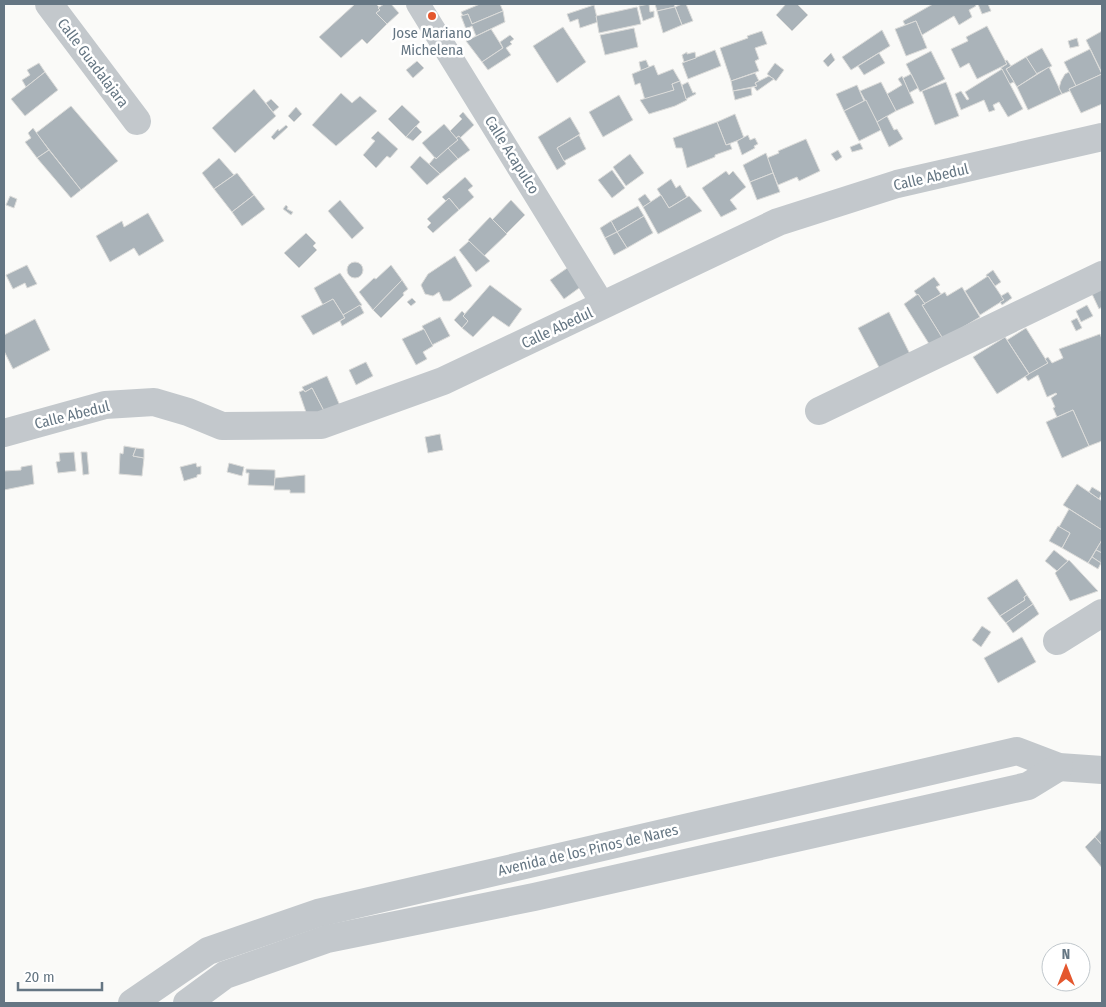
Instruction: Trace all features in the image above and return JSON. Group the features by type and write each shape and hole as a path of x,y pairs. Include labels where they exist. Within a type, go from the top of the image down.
{"street":[{"name":"Calle Guadalajara","path":"49,4 137,121"},
{"name":"Calle Acapulco","path":"418,4 604,306"},
{"name":"Calle Abedul","path":"4,433 105,405 154,402 188,412 222,426 321,425 442,381 604,306 778,222 897,184 1102,137"},
{"path":"819,411 1102,275"},
{"path":"1057,641 1102,613"},
{"name":"Avenida de los Pinos de Nares","path":"132,1003 208,951 318,913 1017,751 1059,767 1102,770"},
{"path":"186,1003 226,975 326,938 534,897 1028,786 1059,767"},
{"path":"529,863 534,897"},
{"path":"318,913 326,938"}],"building":[{"path":"355,4 376,4 380,10 376,13 387,24 367,44 362,39 341,58 319,37"},
{"path":"384,4 391,4 399,13 387,24 376,13 380,10 378,8"},
{"path":"480,4 500,4 503,11 472,24 468,14 463,16 461,12"},
{"path":"649,4 650,12 654,11 654,17 643,21 639,6"},
{"path":"655,4 674,4 675,7 657,11"},
{"path":"686,4 693,21 682,25 675,7"},
{"path":"786,4 797,4 808,15 792,31 776,15"},
{"path":"933,4 975,4 976,6 969,10 972,17 959,25 954,16 922,35 916,21 905,25 903,21"},
{"path":"978,4 988,4 991,11 982,14"},
{"path":"594,5 598,22 580,28 578,19 570,22 567,14"},
{"path":"637,7 641,24 599,33 596,16"},
{"path":"675,7 682,25 663,33 657,11"},
{"path":"503,11 505,22 476,36 472,26 466,29 461,16 468,14 472,24"},
{"path":"916,21 927,48 906,56 895,29"},
{"path":"987,26 1007,64 977,79 969,63 960,68 951,49 968,41 966,37"},
{"path":"563,27 586,62 557,83 533,46"},
{"path":"634,28 638,47 605,55 600,35"},
{"path":"491,29 503,48 482,62 466,41"},
{"path":"882,30 890,46 851,70 842,57"},
{"path":"762,31 767,44 755,48 759,59 755,61 759,71 731,81 720,48"},
{"path":"1102,31 1102,71 1101,71 1086,40"},
{"path":"510,35 514,39 510,42 512,44 506,48 511,55 488,70 482,62 503,48 500,42"},
{"path":"1077,38 1079,46 1070,48 1068,41"},
{"path":"1042,48 1052,66 1036,74 1026,57"},
{"path":"1090,49 1102,74 1076,86 1064,62"},
{"path":"715,50 721,66 688,79 682,63"},
{"path":"931,51 945,79 920,92 906,64"},
{"path":"687,52 687,54 695,52 696,58 684,62 682,55"},
{"path":"831,53 835,60 828,67 823,61"},
{"path":"879,53 885,63 864,75 858,66"},
{"path":"1026,57 1037,74 1017,87 1006,69"},
{"path":"646,60 649,67 641,71 639,62"},
{"path":"1007,60 1011,66 1006,69 1014,82 1009,84 1001,68 1007,64 1005,61"},
{"path":"417,61 424,68 413,78 406,70"},
{"path":"39,63 45,72 26,87 22,80 30,75 27,70"},
{"path":"775,63 784,70 776,81 767,74"},
{"path":"654,65 658,75 673,69 680,81 672,84 674,90 645,100 640,83 635,85 632,74"},
{"path":"1049,67 1062,94 1028,110 1017,87"},
{"path":"1002,69 1023,109 1008,117 999,102 993,105 995,110 989,112 984,100 961,110 955,94 961,91 967,100 969,99 965,92"},
{"path":"45,72 58,90 25,116 11,99"},
{"path":"1069,72 1076,86 1062,94 1059,88 1061,81 1065,74"},
{"path":"755,73 759,81 755,83 757,86 733,91 731,81"},
{"path":"911,74 918,88 909,93 903,78"},
{"path":"1102,74 1102,104 1081,113 1069,89"},
{"path":"769,76 774,79 757,91 754,87 757,86 755,83"},
{"path":"902,76 914,103 896,111 887,94 902,85 898,79"},
{"path":"680,81 687,100 649,114 640,100 674,90 672,84"},
{"path":"688,82 693,93 695,92 696,94 686,99 682,85"},
{"path":"881,82 896,111 877,122 860,91"},
{"path":"946,82 959,116 935,125 922,91"},
{"path":"857,85 864,101 844,111 836,94"},
{"path":"751,88 752,95 735,100 733,91"},
{"path":"254,89 276,116 235,153 212,128"},
{"path":"341,93 352,103 360,96 377,111 336,146 312,125"},
{"path":"619,95 633,120 603,137 589,112"},
{"path":"271,99 279,107 273,112 266,103"},
{"path":"866,100 881,130 859,141 844,111"},
{"path":"402,105 420,122 406,137 388,119"},
{"path":"71,106 118,161 81,190 36,133"},
{"path":"296,107 302,114 294,122 288,116"},
{"path":"463,112 474,125 460,138 459,136 456,138 450,131 462,119 459,116"},
{"path":"735,114 744,138 726,145 717,122"},
{"path":"887,116 894,130 897,129 903,139 889,147 877,122"},
{"path":"570,117 580,134 557,148 566,164 557,170 538,137"},
{"path":"717,122 726,145 730,144 732,149 687,168 682,148 676,148 673,138"},
{"path":"444,124 458,140 436,159 422,143"},
{"path":"286,125 288,127 274,140 271,137 278,129 279,131"},
{"path":"416,126 422,132 413,141 406,137"},
{"path":"33,128 49,150 37,158 25,142 31,138 28,133"},
{"path":"378,131 398,149 390,158 387,156 376,168 363,155 375,141 371,138"},
{"path":"579,135 586,149 564,161 557,148"},
{"path":"748,135 750,140 755,138 758,144 754,146 755,148 742,155 737,141"},
{"path":"459,136 470,150 458,159 448,148 458,140 456,138"},
{"path":"806,139 820,171 799,181 797,177 778,185 767,158"},
{"path":"860,143 863,149 852,152 850,147"},
{"path":"448,148 458,159 440,174 429,164"},
{"path":"49,150 81,190 71,198 37,158"},
{"path":"838,150 842,157 836,161 831,154"},
{"path":"766,153 773,173 750,182 743,165"},
{"path":"630,154 644,173 626,186 613,167"},
{"path":"420,156 440,174 427,185 410,167"},
{"path":"219,158 234,175 214,189 202,173"},
{"path":"612,170 625,188 612,198 598,180"},
{"path":"726,171 729,175 733,171 746,187 730,200 737,209 721,217 702,188"},
{"path":"237,173 254,195 232,212 214,189"},
{"path":"773,173 780,192 757,200 750,182"},
{"path":"465,177 473,186 468,190 474,197 459,210 449,198 446,201 442,197"},
{"path":"671,179 676,188 680,185 687,197 669,208 657,189"},
{"path":"645,194 651,202 643,207 638,199"},
{"path":"254,195 265,209 242,226 232,212"},
{"path":"661,195 669,208 689,196 702,211 658,234 643,207"},
{"path":"10,196 17,199 14,208 6,205"},
{"path":"449,198 459,210 433,233 427,227 431,223 427,219"},
{"path":"340,200 364,228 352,239 328,211"},
{"path":"511,200 525,215 506,234 492,220"},
{"path":"286,205 287,209 293,212 291,215 283,209"},
{"path":"638,206 644,216 617,232 611,221"},
{"path":"148,213 164,241 139,256 134,248 110,262 96,236 122,221 124,227"},
{"path":"644,216 653,233 627,248 617,232"},
{"path":"490,217 507,234 484,256 468,240"},
{"path":"611,221 617,232 605,238 600,228"},
{"path":"617,232 627,248 614,255 605,238"},
{"path":"306,233 316,243 313,246 317,250 299,268 284,253"},
{"path":"469,241 490,261 476,272 459,250"},
{"path":"455,256 472,286 450,301 443,301 439,292 433,296 425,294 421,285 428,274"},
{"path":"355,262 363,270 355,278 347,270"},
{"path":"573,264 586,283 564,299 550,280"},
{"path":"27,265 37,284 27,288 25,283 13,289 6,275"},
{"path":"391,265 402,280 373,310 359,292"},
{"path":"993,270 1001,282 995,286 986,275"},
{"path":"340,273 362,305 343,315 333,299 323,305 314,288"},
{"path":"988,276 1004,300 980,315 965,291"},
{"path":"934,277 940,285 936,287 941,294 925,304 914,291"},
{"path":"402,280 408,289 381,318 373,310"},
{"path":"490,285 522,309 509,327 493,316 473,337 462,328 468,321 463,316"},
{"path":"962,287 980,317 943,339 922,305 945,292 947,296"},
{"path":"1102,289 1102,307 1099,309 1092,294"},
{"path":"1008,292 1012,298 1002,305 1000,302 1004,300 1001,296"},
{"path":"918,294 925,304 922,305 943,339 931,347 904,304"},
{"path":"412,298 416,302 411,306 407,302"},
{"path":"333,299 345,318 313,335 301,316"},
{"path":"360,305 364,313 342,326 340,321 345,318 343,315"},
{"path":"1087,305 1093,316 1081,322 1076,311"},
{"path":"462,311 465,314 463,316 468,321 462,328 454,320"},
{"path":"889,312 911,356 881,371 858,328"},
{"path":"440,317 450,336 432,345 422,326"},
{"path":"1077,318 1082,328 1076,331 1071,321"},
{"path":"35,319 50,350 13,369 4,351 4,335"},
{"path":"1026,328 1048,363 1030,375 1007,340"},
{"path":"424,329 433,346 423,352 427,359 416,365 402,339"},
{"path":"1100,334 1102,339 1102,441 1089,446 1073,410 1057,417 1051,398 1057,394 1047,397 1038,375 1028,381 1025,376 1048,363 1045,359 1048,357 1052,363 1063,358 1059,349"},
{"path":"1005,337 1029,374 997,394 973,357"},
{"path":"366,362 373,376 356,385 349,370"},
{"path":"327,376 341,408 325,413 312,388 305,392 302,387"},
{"path":"312,388 325,413 308,418 299,392 304,390 305,392"},
{"path":"1073,410 1089,446 1062,458 1046,422"},
{"path":"440,434 443,450 428,453 425,437"},
{"path":"124,446 136,448 133,456 144,458 142,476 119,474 120,453 123,454"},
{"path":"136,448 144,449 144,458 133,456"},
{"path":"74,452 76,471 58,473 56,462 60,461 59,453"},
{"path":"81,452 87,452 89,474 83,475"},
{"path":"196,463 197,467 201,466 201,474 184,481 180,467"},
{"path":"229,463 244,467 242,476 227,472"},
{"path":"32,465 34,484 4,490 4,471 21,470 21,467"},
{"path":"246,469 275,470 275,486 248,485 249,473 246,473"},
{"path":"305,475 305,493 290,493 290,490 274,490 275,478"},
{"path":"1077,484 1102,501 1102,530 1063,505"},
{"path":"1092,487 1102,493 1099,499 1089,492"},
{"path":"1069,509 1102,530 1102,540 1088,563 1062,548 1070,533 1059,527"},
{"path":"1058,526 1070,533 1062,548 1049,541"},
{"path":"1102,540 1102,553 1096,550"},
{"path":"1054,550 1068,561 1057,571 1045,561"},
{"path":"1096,550 1102,553 1101,563 1092,557"},
{"path":"1092,557 1101,563 1098,569 1088,563"},
{"path":"1069,560 1098,591 1070,601 1055,573"},
{"path":"1017,579 1027,595 1024,597 1025,600 1000,616 987,598"},
{"path":"1027,595 1033,604 1006,623 1000,616 1025,600 1024,597"},
{"path":"1033,604 1039,614 1013,633 1006,623"},
{"path":"982,626 991,632 981,647 972,640"},
{"path":"1022,637 1036,662 998,683 984,658"},
{"path":"1102,829 1102,845 1095,837"},
{"path":"1095,837 1102,845 1102,868 1085,847"}],"place":[{"name":"Jose Mariano Michelena","path":"432,16"}]}
